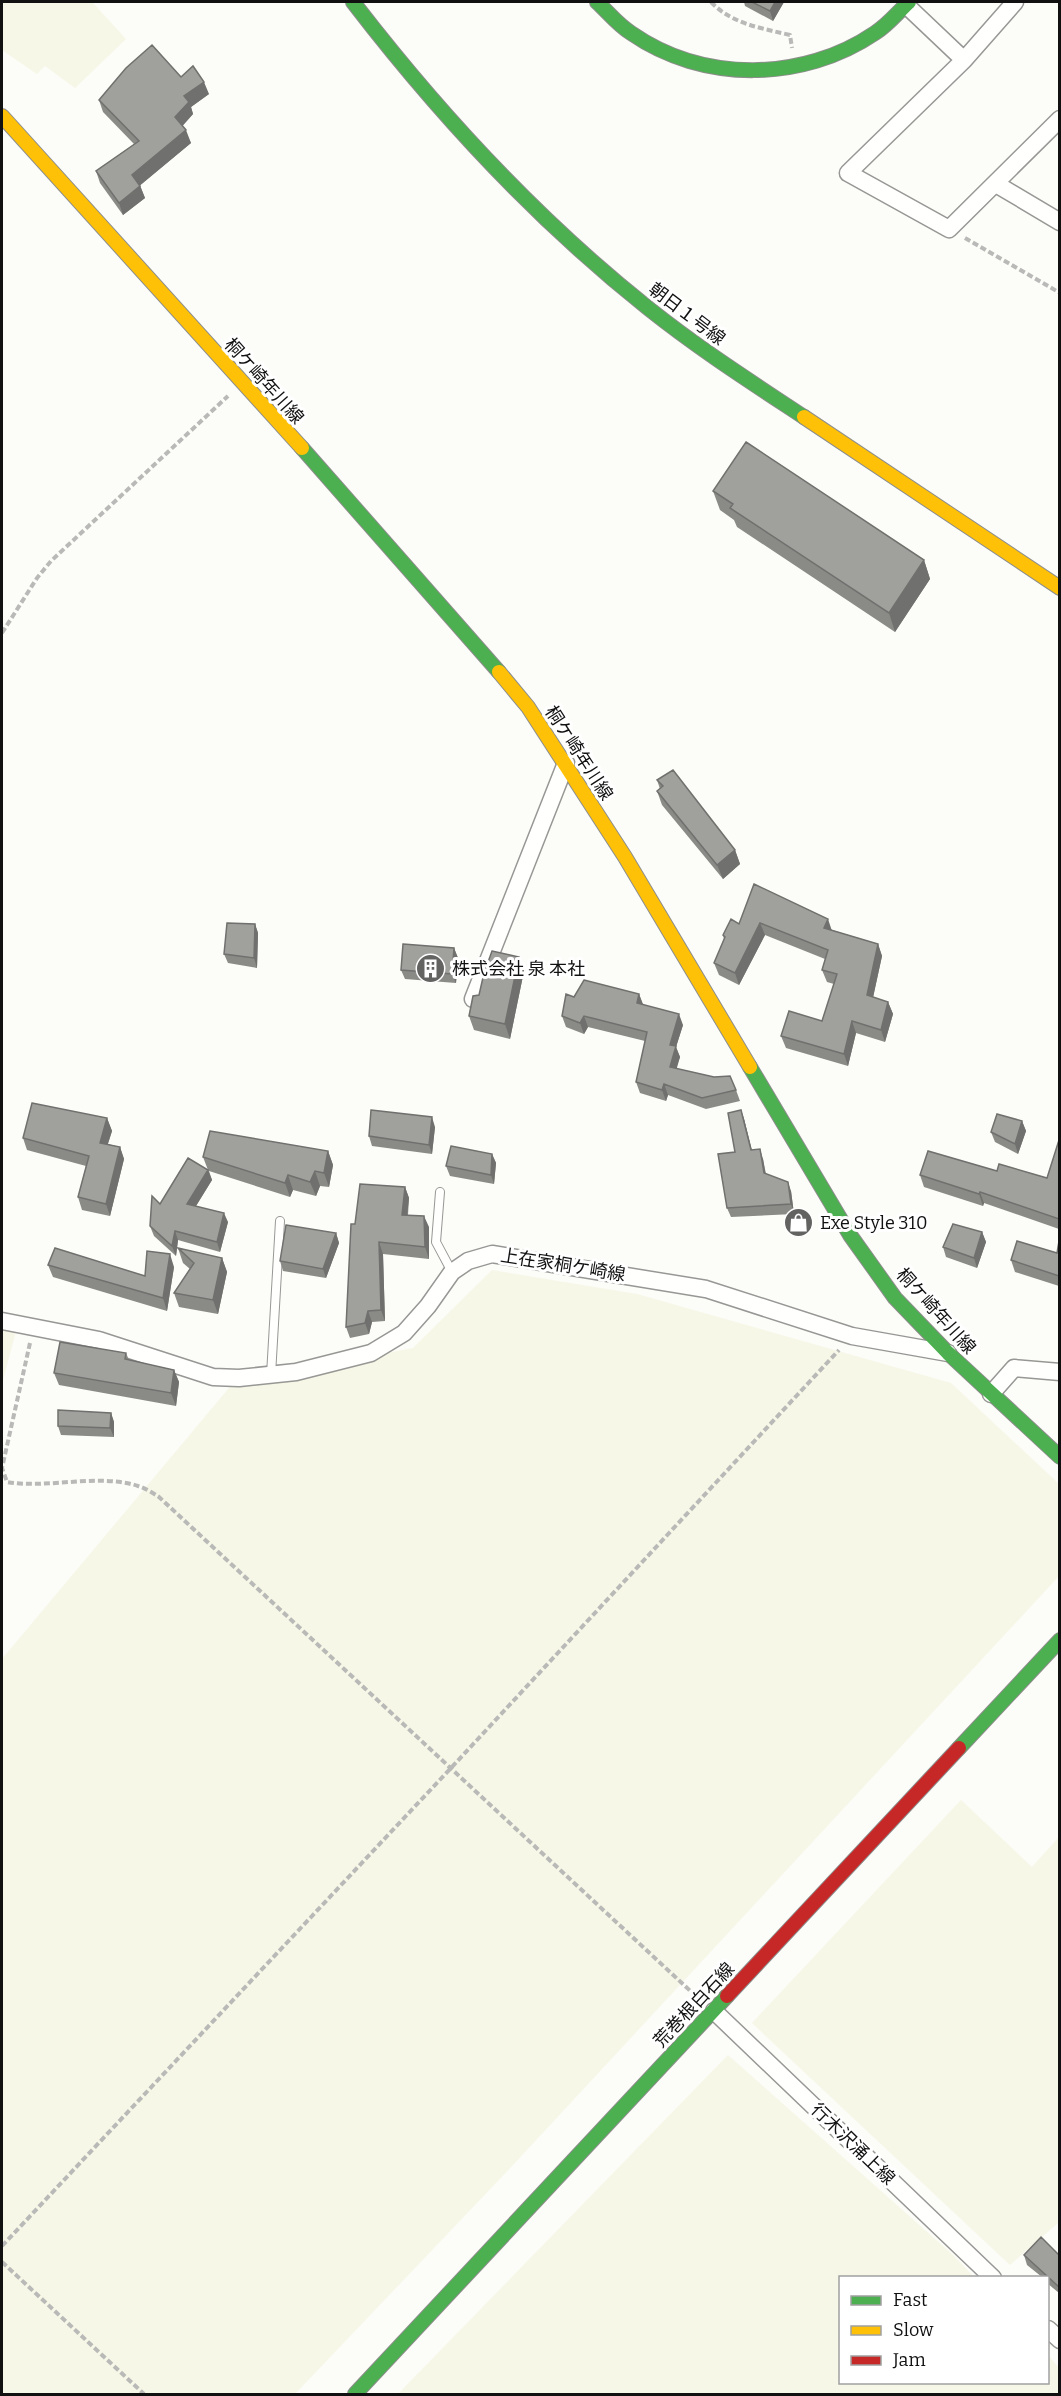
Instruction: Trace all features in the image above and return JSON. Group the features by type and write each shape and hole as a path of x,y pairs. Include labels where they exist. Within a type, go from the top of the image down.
{"street":[{"name":"朝日１号線","path":"353,2 410,76 463,138 594,264 728,367 1059,588"},
{"path":"597,2 620,24 669,55 701,65 740,72 769,72 823,60 863,41 908,3 964,60"},
{"path":"1015,2 964,60 848,172 949,229 1059,118"},
{"name":"桐ケ崎年川線","path":"2,116 476,644 528,707 625,857 850,1235 895,1298 948,1353 1059,1457"},
{"path":"996,184 1059,222"},
{"path":"473,999 566,763"},
{"name":"上在家桐ケ崎線","path":"2,1322 99,1340 213,1377 239,1378 296,1372 371,1353 404,1333 428,1306 452,1272 468,1261 492,1254 706,1289 852,1336 948,1353"},
{"path":"991,1394 1014,1368 1059,1372"},
{"name":"荒巻根白石線","path":"355,2394 1059,1640"},
{"name":"行木沢涌上線","path":"714,2011 992,2276"}],"lane":[{"path":"440,1192 436,1242 452,1272"},
{"path":"271,1375 280,1221"}],"path":[{"path":"711,2 721,12 742,23 790,36 794,68"},
{"path":"949,229 1059,293"},
{"path":"2,633 37,578 51,561 242,384"},
{"path":"33,1328 2,1468 6,1482 26,1486 112,1481 139,1486 159,1497 714,2011"},
{"path":"2,2246 451,1768 852,1336"},
{"path":"2,2262 144,2394"}],"green space":[{"path":"2,2 92,2 126,39 75,88 45,66 37,74 2,50"},
{"path":"492,1270 637,1294 951,1383 1059,1484 1059,1576 513,2165 295,2394 2,2394 2,1659 234,1382 413,1348"},
{"path":"2,1324 17,1327 2,1384"},
{"path":"961,1800 1032,1867 1059,1837 1059,2222 1010,2265 752,2023"},
{"path":"728,2055 952,2254 973,2276 839,2276 839,2384 1049,2384 1049,2356 1059,2368 1059,2394 398,2394"}],"building":[{"path":"752,2 775,2 770,11"},
{"path":"152,45 181,77 193,66 204,82 184,96 189,102 175,117 186,130 132,175 140,186 119,203 96,171 139,141 99,100 126,68"},
{"path":"746,442 924,560 889,613 730,508 733,504 713,491"},
{"path":"673,770 735,850 717,865 657,791 663,786 657,780"},
{"path":"754,884 828,919 824,928 878,944 867,995 888,1002 881,1030 852,1021 844,1054 781,1036 789,1011 822,1021 837,974 822,970 828,950 760,923 735,973 714,963 731,919 739,924"},
{"path":"227,923 255,924 254,958 224,954"},
{"path":"403,944 454,948 452,974 401,970"},
{"path":"492,951 519,957 505,1024 469,1016 473,996 479,995"},
{"path":"584,980 639,994 637,1003 679,1014 670,1045 676,1046 670,1067 714,1077 730,1076 736,1090 702,1098 664,1084 662,1090 636,1082 647,1032 584,1016 580,1023 562,1016 566,994 574,997"},
{"path":"32,1103 107,1118 100,1143 120,1147 106,1204 78,1197 89,1156 23,1138"},
{"path":"371,1110 432,1117 429,1145 369,1136"},
{"path":"741,1110 751,1150 760,1149 764,1173 788,1182 791,1204 727,1208 718,1154 735,1152 728,1113"},
{"path":"997,1114 1022,1121 1015,1144 991,1132"},
{"path":"210,1131 328,1151 324,1173 315,1171 310,1182 288,1175 285,1183 203,1157"},
{"path":"1059,1140 1059,1219 980,1192 979,1194 920,1175 928,1151 997,1171 999,1164 1047,1178"},
{"path":"451,1146 492,1154 491,1175 446,1166"},
{"path":"188,1158 208,1170 187,1204 224,1213 217,1242 175,1231 172,1246 150,1226 152,1196 160,1204"},
{"path":"360,1184 405,1187 402,1215 424,1216 425,1247 379,1242 381,1310 368,1311 365,1323 346,1327 351,1224 355,1224"},
{"path":"953,1224 982,1232 974,1258 943,1247"},
{"path":"286,1225 336,1233 323,1269 280,1261"},
{"path":"1017,1241 1057,1253 1059,1241 1059,1276 1011,1260"},
{"path":"55,1248 145,1276 147,1251 170,1254 163,1298 48,1265"},
{"path":"178,1248 222,1258 213,1300 174,1293 194,1263"},
{"path":"60,1342 126,1353 125,1359 174,1370 171,1393 54,1373"},
{"path":"58,1410 111,1413 110,1428 58,1426"},
{"path":"1041,2237 1059,2255 1059,2287 1049,2276 1024,2255"}],"traffic: fast":[{"path":"353,2 455,125 528,202 567,239 667,323 804,417"},
{"path":"597,2 626,30 659,49 689,61 721,68 753,70 785,68 817,61 847,49 880,30 909,2"},
{"path":"302,448 499,672"},
{"path":"750,1067 850,1235 895,1298 948,1353 1060,1457"},
{"path":"959,1748 1060,1640"},
{"path":"355,2394 727,1996"}],"traffic: slow":[{"path":"2,116 302,448"},
{"path":"804,417 1060,588"},
{"path":"499,672 528,707 625,857 750,1067"}],"traffic: jam":[{"path":"727,1996 959,1748"}],"place":[{"name":"株式会社 泉 本社","path":"431,969"},
{"name":"Exe Style 310","path":"799,1223"}]}
